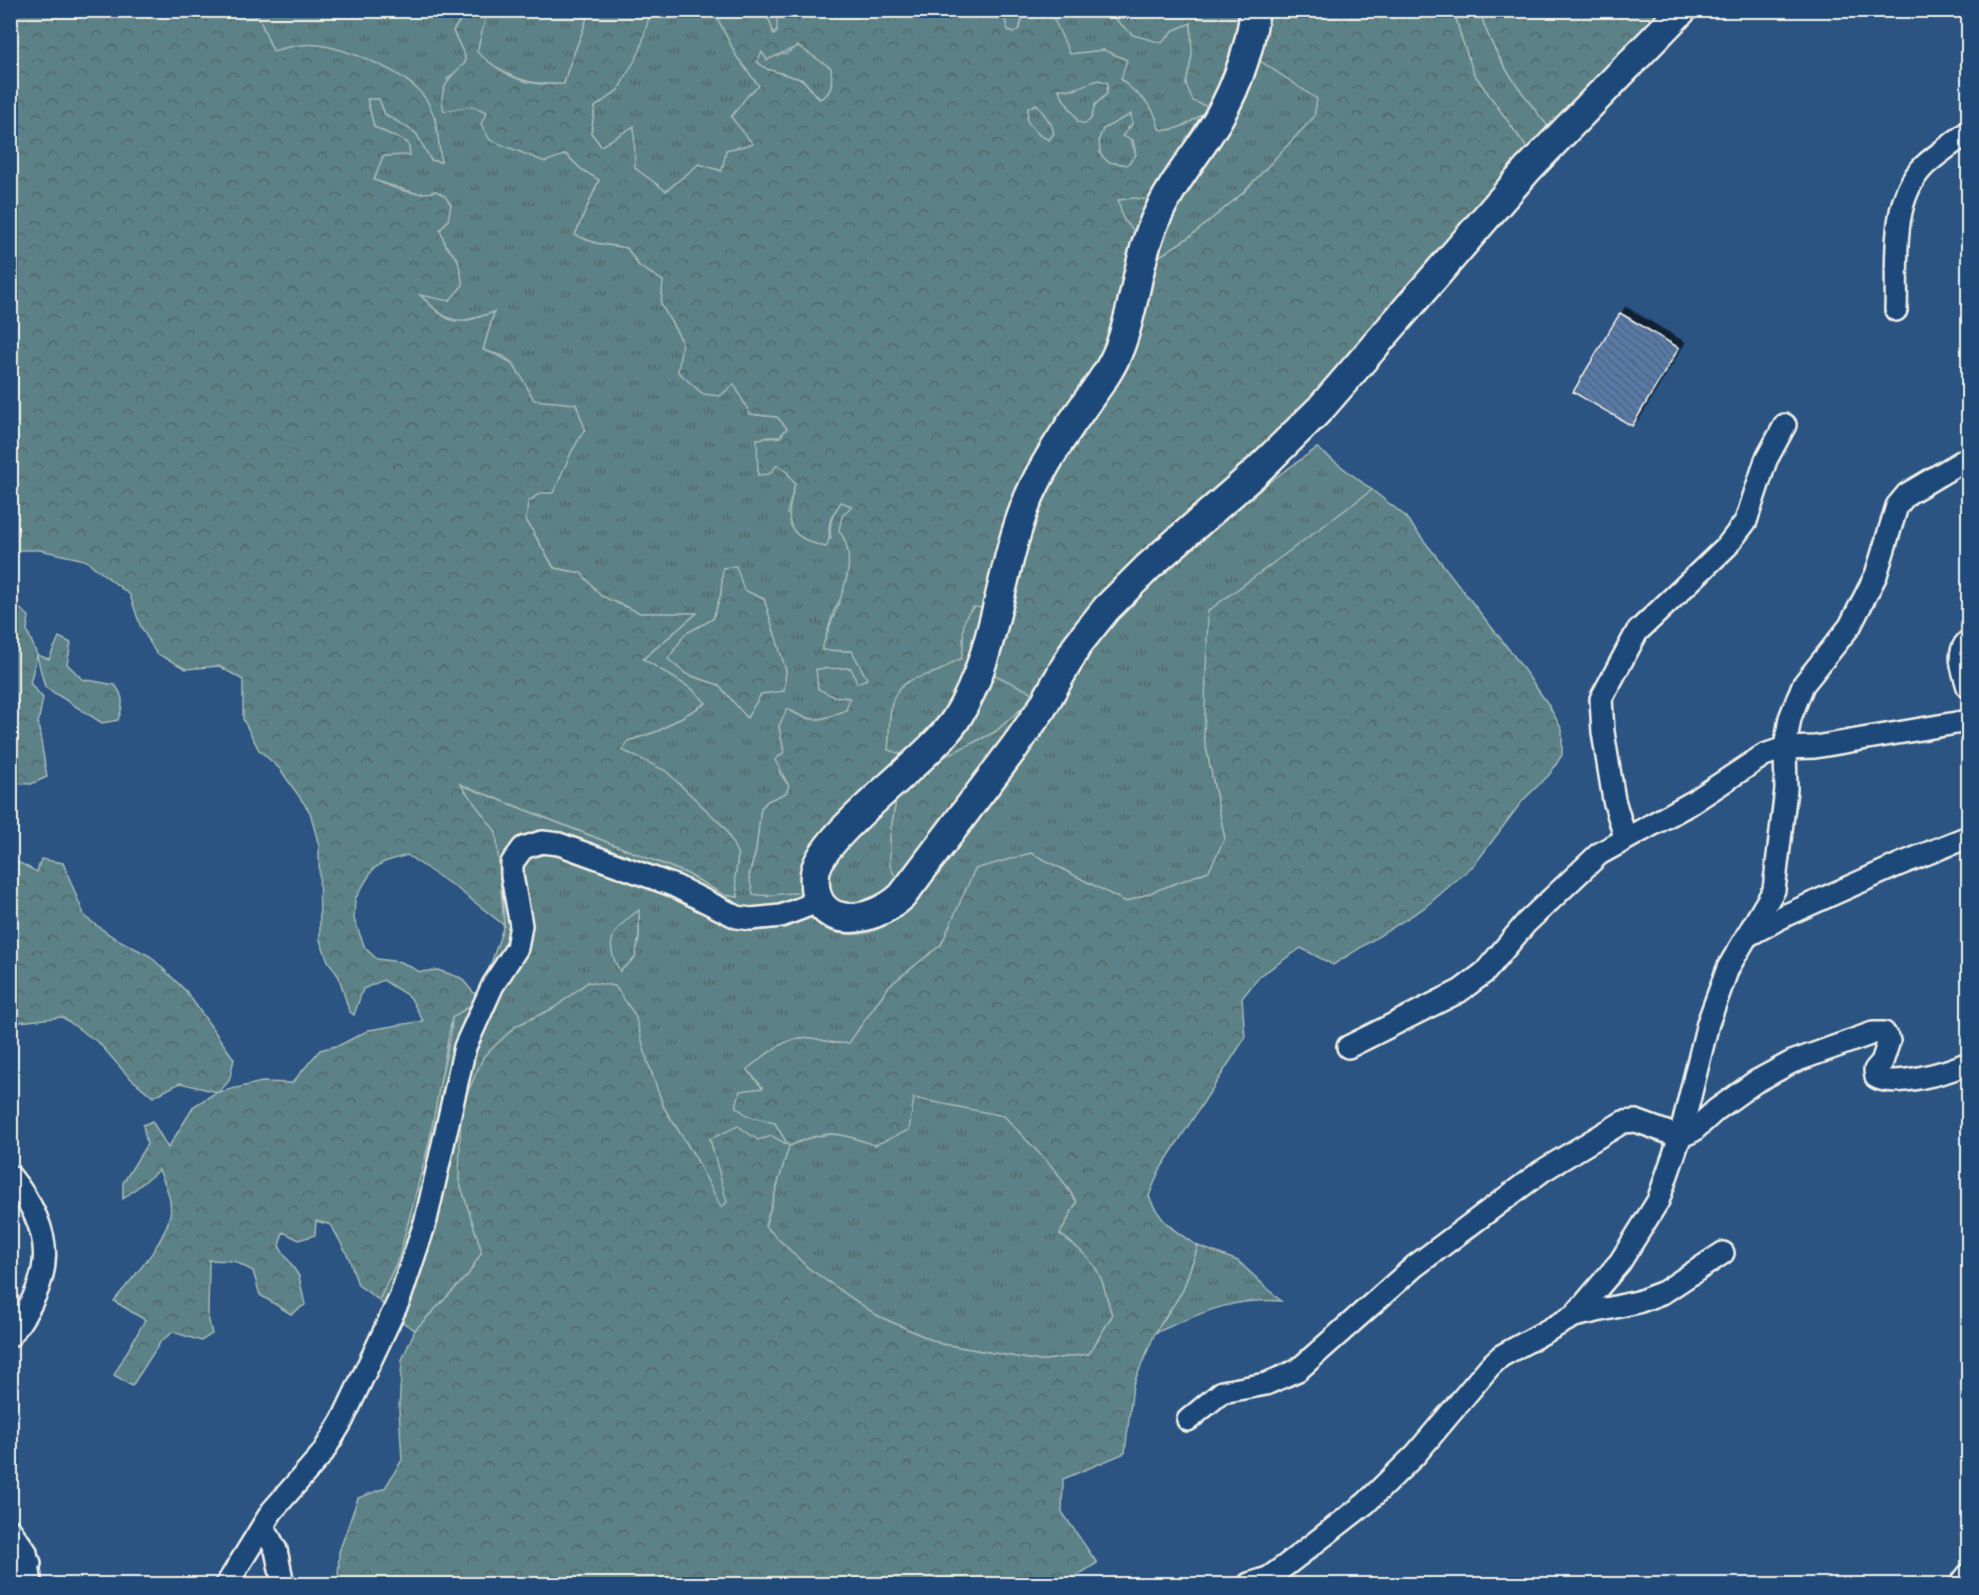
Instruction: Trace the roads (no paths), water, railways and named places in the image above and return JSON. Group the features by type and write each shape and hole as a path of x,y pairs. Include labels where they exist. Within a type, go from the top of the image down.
{"main road":[{"path":"1255,10 1246,55 1236,85 1210,133 1172,188 1150,230 1141,257 1126,330 1109,370 1046,460 1028,501 1009,554 984,658 968,698 954,722 936,745 826,847 815,869 815,886 820,901 833,914 862,919 888,908 902,896 1016,746 1042,708 1082,639 1100,616 1148,567 1254,474 1314,416 1521,177 1682,10"}],"street":[{"path":"1896,310 1899,218 1908,189 1923,167 1968,132"},
{"path":"1625,837 1614,800 1603,732 1601,699 1637,632 1727,546 1746,521 1766,460 1785,425"},
{"path":"1574,1316 1620,1263 1658,1201 1680,1137 1708,1023 1728,968 1774,890 1778,874 1786,789 1785,748 1790,718 1803,685 1850,626 1876,575 1897,506 1907,494 1968,458"},
{"path":"1968,641 1964,646 1961,660 1968,687"},
{"path":"1348,1047 1460,991 1485,972 1526,923 1599,854 1625,837 1693,802 1764,755 1785,748 1815,747 1968,721"},
{"path":"1747,936 1786,915 1968,837"},
{"path":"227,1584 263,1526 322,1454 342,1421 400,1298 426,1220 465,1047 484,1003 517,948 520,936 520,911 512,870 519,852 535,843 559,844 675,886 720,910 751,919 781,916 820,901"},
{"path":"1188,1420 1222,1392 1266,1384 1298,1370 1415,1266 1542,1171 1623,1122 1644,1123 1680,1137 1693,1131 1716,1110 1755,1082 1792,1062 1873,1033 1884,1033 1889,1041 1882,1062 1875,1070 1876,1077 1883,1082 1903,1080 1968,1064"},
{"path":"10,1176 34,1209 44,1240 41,1281 36,1298 10,1336"},
{"path":"1249,1584 1268,1578 1366,1503 1416,1454 1502,1356 1574,1316 1638,1302 1664,1292 1723,1252"},
{"path":"263,1526 276,1550 283,1584"},
{"path":"10,1530 21,1543 30,1563 31,1584"},
{"path":"10,1576 30,1563"},
{"path":"1962,1584 1968,1575"}]}
